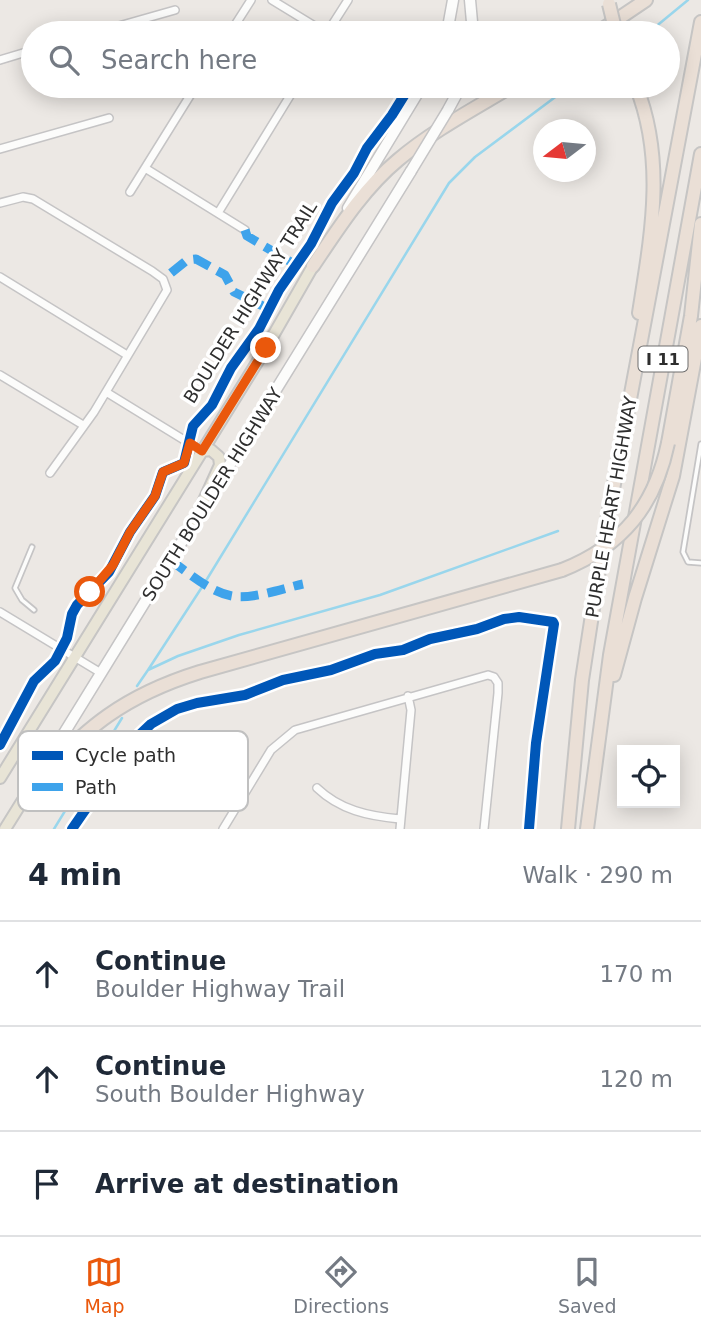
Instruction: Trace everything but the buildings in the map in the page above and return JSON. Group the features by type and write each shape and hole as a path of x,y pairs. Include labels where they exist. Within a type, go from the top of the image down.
{"highway":[{"path":"615,21 646,0"},
{"path":"609,2 613,21"},
{"name":"PURPLE HEART HIGHWAY","path":"568,829 582,680 604,537 701,22"},
{"path":"313,267 360,199 396,161 493,98"},
{"path":"604,537 654,206 650,136 639,98"},
{"name":"PURPLE HEART HIGHWAY","path":"588,829 610,655 701,154"},
{"path":"86,731 127,702 164,684 562,570 604,548 636,517 656,486 668,443 691,316 701,224"},
{"path":"588,829 608,700 635,598 673,476 701,326"}],"main road":[{"path":"449,21 453,0"},
{"path":"470,0 472,21"},
{"name":"SOUTH BOULDER HIGHWAY","path":"29,731 415,98"},
{"name":"SOUTH BOULDER HIGHWAY","path":"65,731 454,98"},
{"path":"195,520 220,465 219,457 211,450 202,451"},
{"name":"SOUTH BOULDER HIGHWAY","path":"0,778 18,749"},
{"name":"SOUTH BOULDER HIGHWAY","path":"5,829 18,808"}],"street":[{"path":"238,21 251,0"},
{"path":"272,0 307,21"},
{"path":"335,21 348,0"},
{"path":"136,21 175,10"},
{"path":"0,60 21,54"},
{"path":"130,192 189,98"},
{"path":"218,213 289,98"},
{"path":"0,149 109,118"},
{"path":"145,168 245,230"},
{"path":"0,203 23,197 33,199 152,271 163,279 167,290 94,412 50,473"},
{"path":"0,277 127,355"},
{"path":"0,375 83,425"},
{"path":"106,392 202,451"},
{"path":"0,612 101,673"},
{"path":"248,788 271,750 295,730 476,677 494,677 498,683 498,693 484,829"},
{"path":"400,829 411,710 408,696"},
{"path":"317,788 332,802 348,809 400,819"},
{"path":"223,829 234,811"}],"lane":[{"path":"701,444 683,552 688,562 701,563"},
{"path":"32,547 15,588 22,600 34,610"}],"waterway":[{"path":"663,21 688,0"},
{"path":"148,670 204,584 449,183 475,157 554,98"},
{"path":"137,686 148,670 178,656 239,635 380,595 558,531"},
{"path":"114,731 122,718"},
{"path":"54,829 65,811"}],"marked path":[{"path":"245,230 247,236 296,265"},
{"path":"171,273 187,260 196,259 225,275 234,292 269,309"},
{"path":"170,560 208,586 232,596 258,595 303,584"}],"cycle path":[{"name":"BOULDER HIGHWAY TRAIL","path":"0,745 34,681 55,661 67,638 72,614 77,605 109,572 130,532 155,496 163,472 184,463 193,426 212,405 231,368 259,329 279,290 311,244 332,203 403,98"},
{"path":"144,731 177,709 245,695 283,680 331,670 375,654 403,650 430,639 477,629 504,619 519,617 553,622 536,743 529,829"},
{"path":"72,829 84,811"}],"route":[{"path":"90,592 113,565 125,540 155,496 163,472 167,468 184,463 190,443 202,451 266,348"}]}
